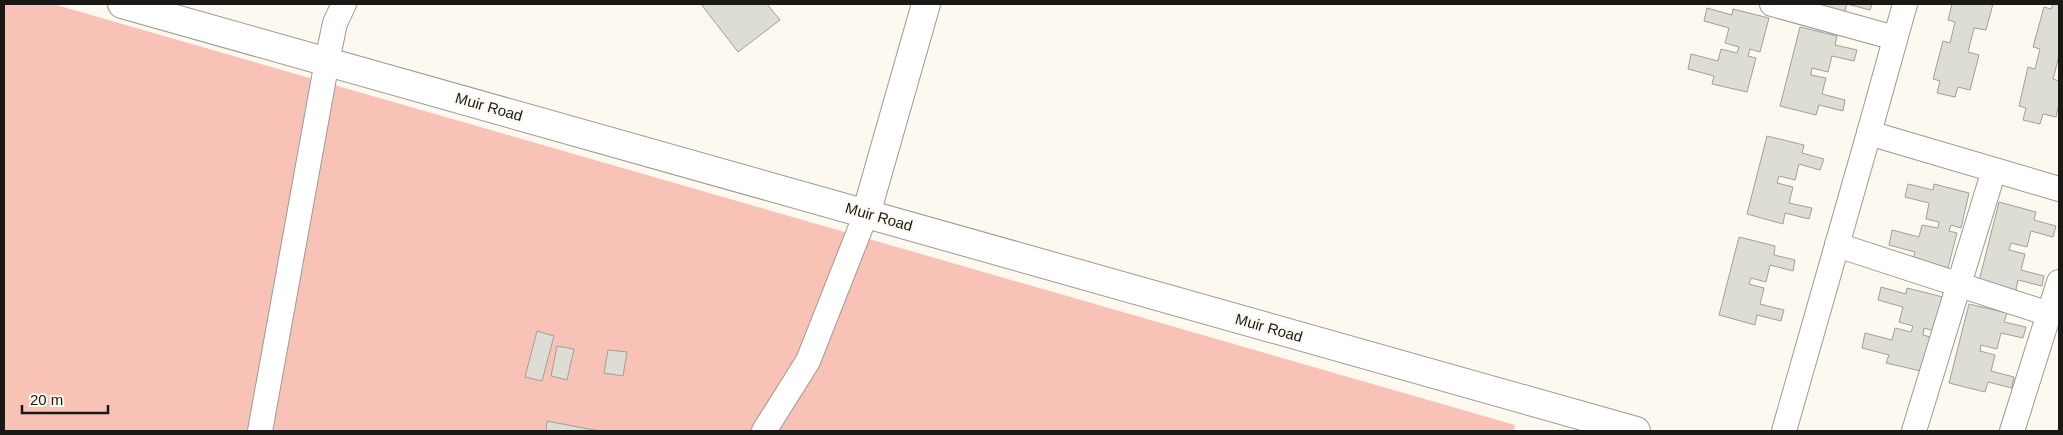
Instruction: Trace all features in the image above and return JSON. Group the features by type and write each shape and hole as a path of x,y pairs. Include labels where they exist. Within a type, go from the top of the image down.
{"main road":[{"name":"Muir Road","path":"122,4 1636,431"},
{"path":"866,214 926,4"}],"street":[{"path":"260,431 326,61 335,23 344,4"},
{"path":"1772,4 1895,38"},
{"path":"1784,431 1905,4"},
{"path":"1869,133 2059,189"},
{"path":"1914,431 1994,170"},
{"path":"764,431 808,362 866,214"},
{"path":"1837,245 2049,314"},
{"path":"2012,431 2059,282"}],"shaded area":[{"path":"4,4 53,4 1515,425 1514,431 4,431"}],"building":[{"path":"701,4 767,4 780,20 738,52"},
{"path":"1808,4 1847,4 1844,14"},
{"path":"1847,4 1872,4 1870,10"},
{"path":"1952,4 1993,4 1986,30 1974,28 1968,52 1979,55 1970,90 1958,87 1955,97 1937,93 1940,81 1933,79 1943,41 1950,43 1955,22 1948,20"},
{"path":"2053,4 2059,4 2059,56 2053,79 2059,81 2059,104 2056,117 2043,114 2040,124 2023,120 2026,108 2019,106 2028,67 2035,69 2040,49 2033,47 2044,7 2051,9"},
{"path":"1707,8 1732,15 1733,9 1769,18 1760,52 1750,49 1748,56 1756,58 1747,92 1712,84 1714,76 1688,69 1691,54 1718,61 1721,49 1737,53 1739,47 1725,43 1729,28 1704,21"},
{"path":"1800,27 1837,36 1835,45 1857,50 1854,61 1832,56 1828,72 1812,68 1811,75 1826,78 1822,94 1845,100 1843,111 1819,105 1816,115 1780,106"},
{"path":"1767,136 1804,145 1802,153 1824,159 1820,170 1799,164 1795,180 1779,176 1777,183 1793,187 1789,203 1812,208 1809,219 1785,213 1783,224 1747,214"},
{"path":"1908,184 1933,190 1934,184 1969,193 1961,228 1951,225 1949,231 1957,233 1948,268 1913,259 1915,252 1889,245 1892,230 1919,237 1922,225 1938,228 1939,222 1926,219 1929,203 1905,197"},
{"path":"1999,202 2036,212 2034,220 2056,226 2053,237 2031,231 2027,247 2011,243 2009,250 2025,254 2021,270 2044,276 2042,286 2018,280 2016,290 1979,281"},
{"path":"1739,237 1775,246 1774,255 1795,260 1793,271 1770,265 1766,282 1751,278 1749,284 1764,288 1760,304 1784,310 1781,321 1757,315 1755,325 1719,315"},
{"path":"1881,287 1906,294 1907,288 1943,297 1934,331 1924,328 1923,335 1930,337 1921,371 1886,363 1889,355 1862,348 1865,333 1892,340 1895,328 1911,332 1913,326 1899,322 1903,307 1878,300"},
{"path":"1969,304 2007,313 2004,322 2026,327 2023,338 2001,333 1997,349 1981,345 1980,351 1995,355 1991,371 2014,377 2012,388 1988,382 1985,392 1949,383"},
{"path":"537,331 554,336 542,381 525,377"},
{"path":"557,346 574,349 567,380 551,376"},
{"path":"608,350 627,352 623,376 604,373"},
{"path":"547,421 599,431 546,431"}]}
